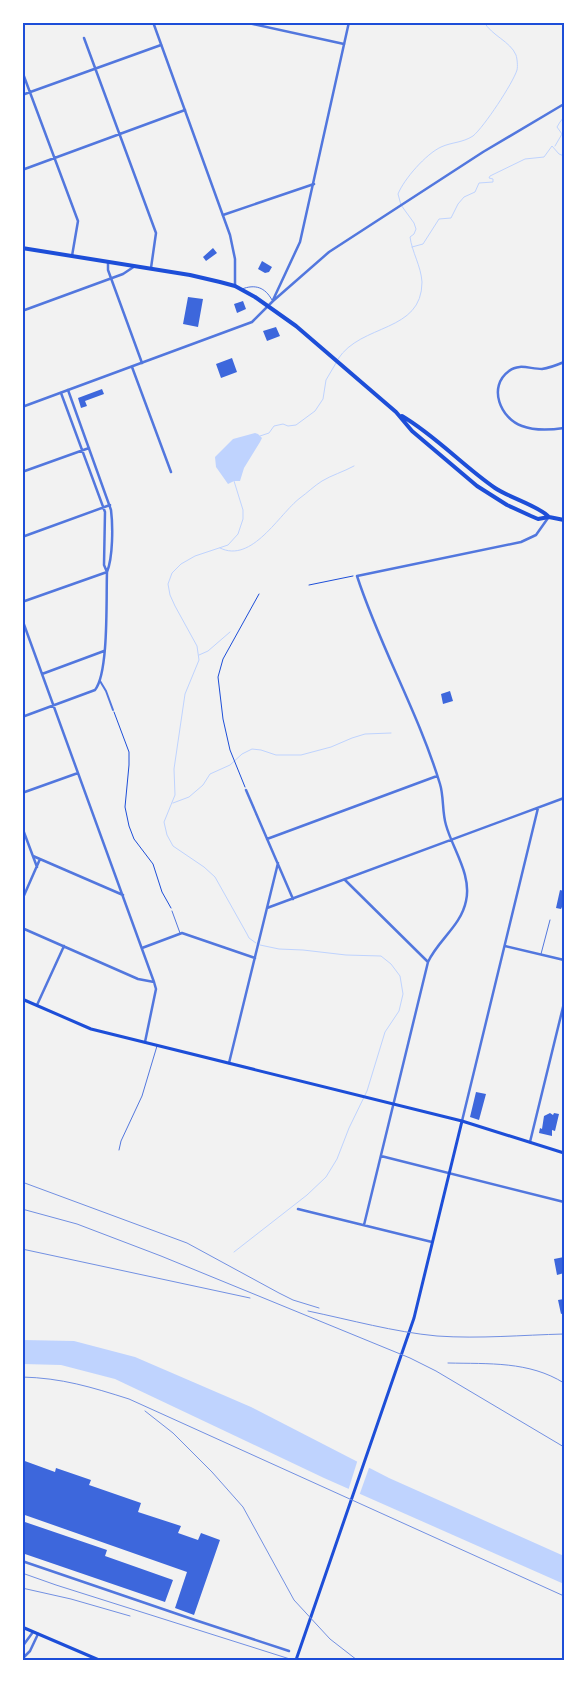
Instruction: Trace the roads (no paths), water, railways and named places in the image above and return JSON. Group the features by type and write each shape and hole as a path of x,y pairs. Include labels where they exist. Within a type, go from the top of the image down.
{"highway":[{"path":"22,248 205,278 241,289 269,306 296,326 397,412 417,425 484,481 549,517"},
{"path":"397,412 412,431 456,469 494,498 538,519 549,517 564,520"}],"main road":[{"path":"22,998 91,1029 394,1104 462,1122 564,1153"},
{"path":"296,1660 414,1318 462,1122"},
{"path":"22,1627 99,1660"}],"street":[{"path":"153,22 223,215 234,254 235,286"},
{"path":"244,22 344,44"},
{"path":"22,407 249,324 269,306 300,242 349,22"},
{"path":"84,38 156,233 151,268"},
{"path":"22,95 161,45"},
{"path":"22,71 78,221 72,256"},
{"path":"272,301 329,252 483,152 564,104"},
{"path":"22,170 184,110"},
{"path":"223,215 314,184"},
{"path":"108,262 108,270 142,363"},
{"path":"22,311 123,274 135,266"},
{"path":"564,362 543,369 525,366 512,369 504,375 499,383 498,395 503,412 516,424 534,429 564,428"},
{"path":"132,367 171,472"},
{"path":"22,717 89,693 97,688 100,681 104,651 107,572 110,565 112,517 110,506 68,390"},
{"path":"61,393 104,508 106,518 104,565 107,572"},
{"path":"22,472 88,448"},
{"path":"22,537 110,506"},
{"path":"364,1225 428,962 434,951 458,921 466,903 467,888 465,876 445,822 442,789 419,726 383,644 357,576 521,542 536,535 549,517"},
{"path":"22,602 107,572"},
{"path":"22,619 154,982 156,990 145,1042"},
{"path":"42,674 104,651"},
{"path":"100,681 113,710"},
{"path":"22,793 78,773"},
{"path":"268,839 437,776"},
{"path":"246,790 293,899"},
{"path":"267,908 564,798"},
{"path":"462,1122 538,808"},
{"path":"22,827 37,867"},
{"path":"33,856 123,895"},
{"path":"22,900 40,859"},
{"path":"229,1064 278,863"},
{"path":"345,880 428,962"},
{"path":"22,928 138,979 154,982"},
{"path":"142,948 184,933 255,958"},
{"path":"37,1005 64,946"},
{"path":"506,946 564,960"},
{"path":"530,1142 564,1003"},
{"path":"381,1156 564,1202"},
{"path":"298,1209 432,1242"},
{"path":"22,1561 289,1650"},
{"path":"22,1647 29,1640 33,1632"},
{"path":"22,1659 30,1652 38,1634"}],"lane":[{"path":"241,289 256,286 268,292 272,301"},
{"path":"172,911 180,934"},
{"path":"541,955 550,920"},
{"path":"119,1150 142,1096 157,1046"}],"water":[{"path":"255,433 262,438 244,468 240,481 228,484 216,467 215,457 233,439"},
{"path":"23,1340 74,1341 135,1357 251,1407 389,1478 564,1556 564,1584 324,1478 115,1379 61,1365 23,1364"}],"waterway":[{"path":"338,359 348,347 401,319 412,310 419,298 422,282 410,237 416,229 401,205 398,194 410,174 435,150 473,136 484,124 510,85 517,68 516,55 510,46 487,27 484,22"},
{"path":"555,146 562,134 557,127 564,117"},
{"path":"412,247 423,244 439,219 451,218 458,204 464,197 475,192 479,183 493,182 493,179 489,178 490,176 525,159 544,157 552,146 559,154 564,156"},
{"path":"260,436 269,433 274,426 283,424 288,426 296,425 315,411 323,399 326,380 336,363"},
{"path":"220,548 232,551 243,549 254,543 292,505 316,485 354,466"},
{"path":"234,481 243,510 243,519 238,534 228,545 195,556 181,564 172,573 168,584 175,606 197,646 199,660 185,694 174,769 175,795 164,822 167,835 173,846 204,867 215,877 249,938 256,943"},
{"path":"199,655 208,651 230,632"},
{"path":"173,803 189,797 203,785 210,774 230,765 242,754 252,749 276,755 301,755 331,747 365,734 391,733"},
{"path":"234,1252 307,1195 326,1177 337,1159 349,1128 367,1091 385,1032 399,1011 403,994 400,976 391,964 381,956 279,949 260,945"}],"railway":[{"path":"22,1182 187,1243 293,1300 319,1308"},
{"path":"22,1209 77,1224 161,1256 410,1358 436,1371 564,1447"},
{"path":"22,1249 250,1298"},
{"path":"308,1311 389,1329 437,1336 485,1337 564,1334"},
{"path":"448,1363 523,1367 551,1376 564,1383"},
{"path":"22,1377 50,1379 76,1384 129,1399 564,1596"},
{"path":"145,1411 173,1433 212,1472 243,1507 294,1600 330,1639 357,1660"},
{"path":"22,1573 293,1660"},
{"path":"22,1588 71,1599 130,1616"}]}
